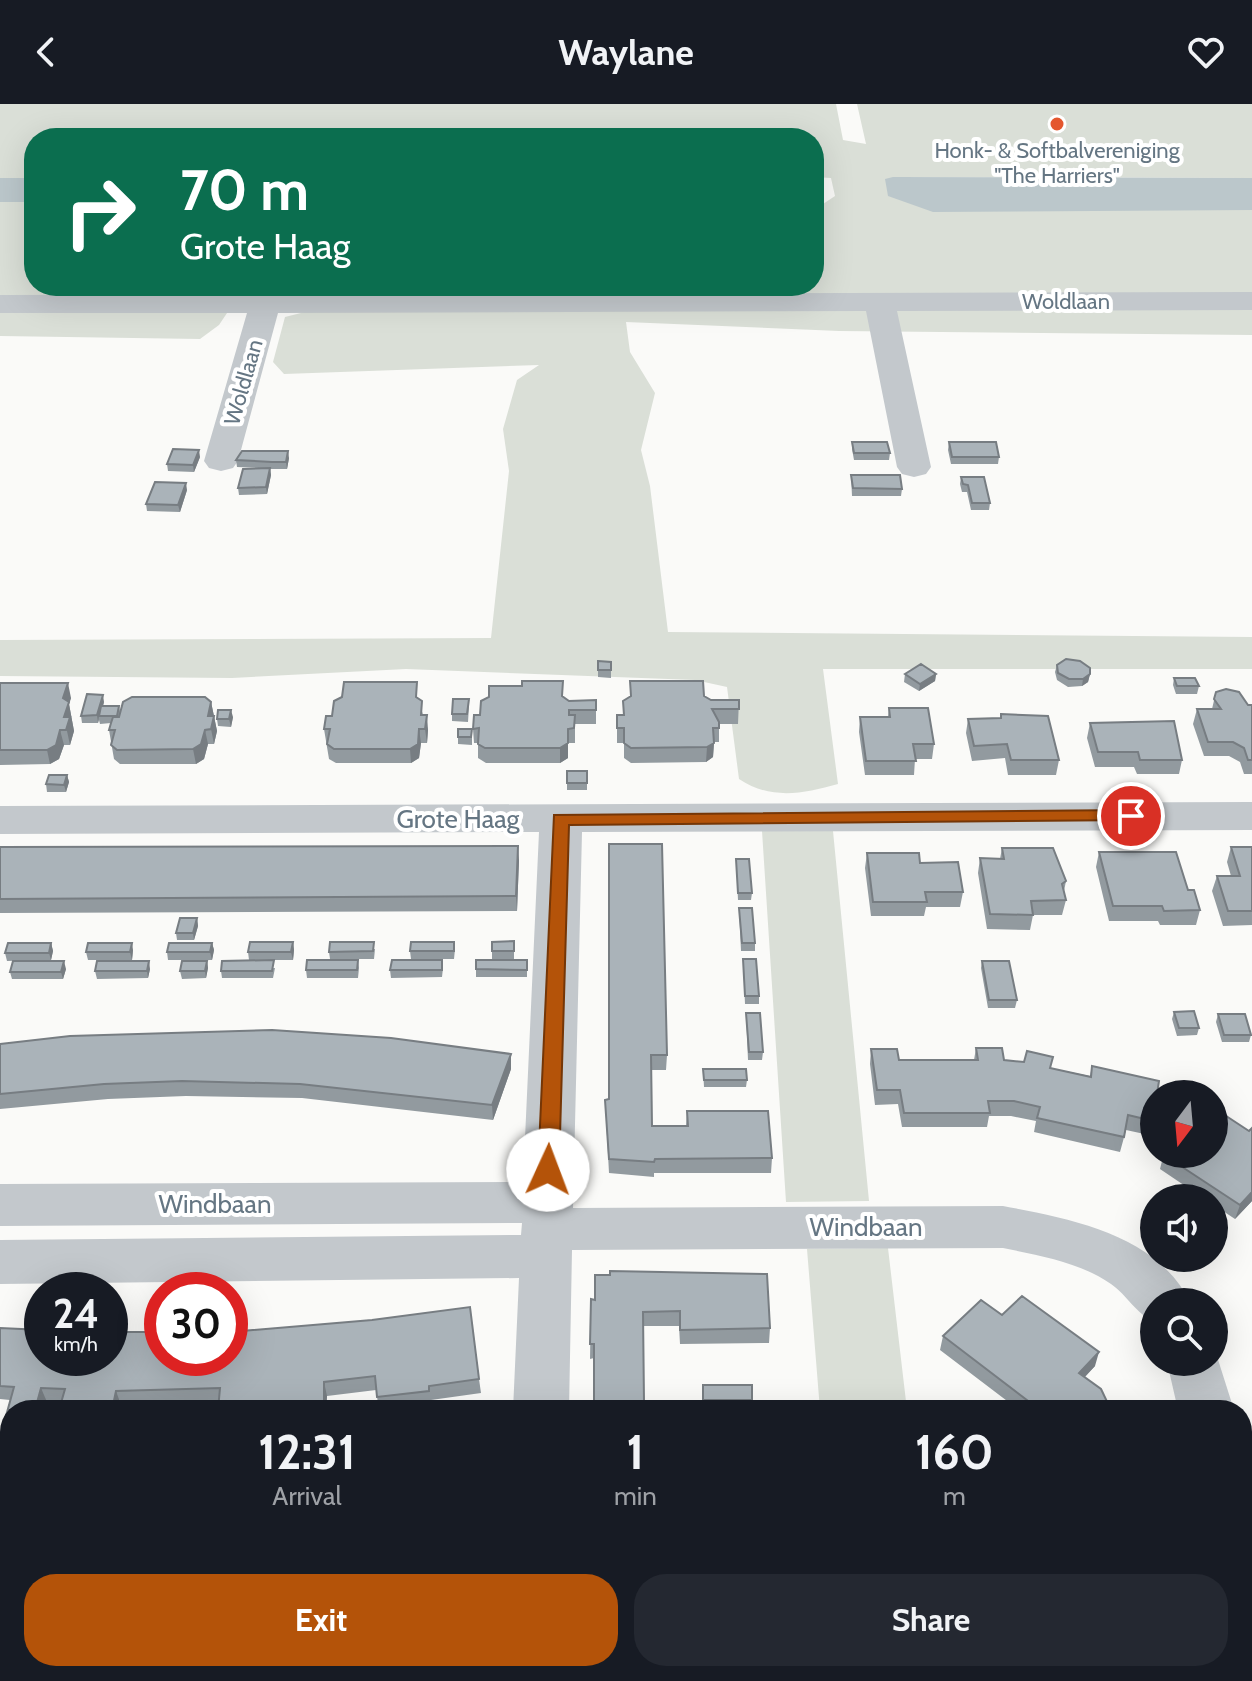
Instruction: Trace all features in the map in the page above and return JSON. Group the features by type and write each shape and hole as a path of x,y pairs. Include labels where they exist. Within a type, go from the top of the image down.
{"street":[{"name":"Woldlaan","path":"0,304 1252,301"},
{"path":"880,302 914,467"},
{"name":"Woldlaan","path":"221,461 265,303"},
{"name":"Grote Haag","path":"0,820 1252,816"},
{"path":"541,1400 561,819"},
{"name":"Windbaan","path":"0,1205 546,1229 1003,1227 1070,1239 1118,1262 1151,1288"},
{"name":"Windbaan","path":"0,1262 546,1229"},
{"path":"1198,1376 1204,1400"}],"shaded area":[{"path":"0,104 836,104 843,140 866,144 857,104 1252,104 1252,178 893,177 1164,210 1252,210 1252,297 0,300 0,202 24,202 24,296 824,296 824,203 835,196 831,178 824,178 824,128 24,128 24,178 0,178"},
{"path":"0,178 24,178 24,202 0,202"},
{"path":"1252,178 1252,210 933,212 888,196 885,179"},
{"path":"1252,306 1252,335 839,331 626,322 630,352 655,393 641,450 650,486 668,632 1252,637 1252,669 823,669 838,784 787,793 763,790 739,779 727,687 695,680 406,669 232,678 0,676 0,640 491,638 509,471 503,429 517,380 539,365 284,374 273,362 285,317 317,309"},
{"path":"0,309 229,310 219,325 200,339 0,336"},
{"path":"762,831 833,831 869,1201 786,1202"},
{"path":"888,1248 906,1400 819,1400 807,1249"}],"building":[{"path":"852,442 887,442 890,453 854,453"},
{"path":"949,442 996,442 999,457 952,457"},
{"path":"173,449 199,450 193,465 167,464"},
{"path":"242,451 288,451 286,462 272,462 236,460"},
{"path":"270,468 266,487 238,488 243,469"},
{"path":"851,475 900,475 902,489 853,488"},
{"path":"961,477 984,477 990,503 972,503 968,485 963,484"},
{"path":"155,482 186,483 178,505 146,504"},
{"path":"1066,659 1080,661 1090,668 1090,674 1083,679 1069,679 1058,673 1057,665"},
{"path":"598,661 611,662 611,670 598,670"},
{"path":"921,664 936,674 920,684 905,674"},
{"path":"1174,678 1195,678 1199,686 1177,686"},
{"path":"522,681 563,681 562,696 569,701 596,700 596,710 569,710 569,715 575,715 574,728 568,729 568,743 560,748 485,748 478,744 479,728 473,729 474,715 480,715 481,701 489,697 489,686 522,686"},
{"path":"630,681 703,681 704,696 711,700 739,700 739,709 712,709 719,728 713,728 714,743 707,747 631,748 624,743 624,728 617,728 617,715 624,715 623,701 631,696"},
{"path":"344,682 417,682 416,697 422,701 421,715 427,715 425,729 419,729 418,744 410,749 334,749 327,744 330,729 324,729 326,716 332,716 334,701 342,697"},
{"path":"0,683 68,683 63,698 69,702 64,717 70,717 66,730 60,730 56,745 47,750 0,750"},
{"path":"1226,689 1239,692 1248,705 1252,705 1252,760 1248,760 1244,748 1233,742 1208,742 1197,709 1221,709 1214,699 1216,692"},
{"path":"87,694 103,695 97,715 81,716"},
{"path":"132,697 205,697 211,702 208,716 214,716 211,729 205,730 201,744 193,749 117,750 111,745 115,730 109,730 113,717 119,717 123,702"},
{"path":"453,699 469,699 467,714 452,714"},
{"path":"101,706 119,706 117,716 99,716"},
{"path":"889,708 928,708 934,744 913,744 916,761 866,761 860,717 890,717"},
{"path":"218,710 231,710 229,719 217,719"},
{"path":"1001,714 1048,716 1059,760 1011,760 1007,744 974,746 968,719 1001,718"},
{"path":"1174,721 1182,760 1140,760 1138,752 1098,752 1090,723"},
{"path":"458,729 472,729 471,737 458,737"},
{"path":"567,771 587,771 587,783 567,783"},
{"path":"49,775 67,775 64,785 46,784"},
{"path":"609,844 662,844 667,1055 651,1055 652,1126 688,1126 687,1111 768,1111 772,1158 655,1159 654,1162 609,1159 605,1100 609,1099"},
{"path":"518,846 516,896 0,899 0,847"},
{"path":"1231,847 1252,847 1252,911 1228,911 1217,876 1240,876"},
{"path":"1002,848 1053,848 1066,881 1062,884 1066,900 1031,901 1033,915 990,914 980,858 1004,859"},
{"path":"1099,852 1176,852 1188,890 1194,890 1200,910 1164,911 1162,906 1113,906"},
{"path":"867,853 919,853 920,863 958,862 963,892 925,892 927,902 873,902"},
{"path":"736,859 749,859 752,893 738,893"},
{"path":"739,908 752,908 755,943 742,943"},
{"path":"180,918 197,918 193,933 176,933"},
{"path":"514,941 514,951 492,951 492,942"},
{"path":"250,942 293,942 291,952 248,952"},
{"path":"330,942 374,942 373,951 329,952"},
{"path":"411,942 454,942 454,951 410,951"},
{"path":"8,943 51,943 49,953 5,953"},
{"path":"88,943 132,943 130,952 86,952"},
{"path":"169,943 212,943 210,952 167,952"},
{"path":"743,959 756,959 759,996 745,996"},
{"path":"274,960 272,971 221,971 222,961"},
{"path":"307,960 358,960 357,970 306,970"},
{"path":"392,960 442,960 442,970 390,970"},
{"path":"476,960 527,960 527,970 476,969"},
{"path":"13,961 64,961 61,972 10,972"},
{"path":"97,961 149,961 147,971 95,971"},
{"path":"182,961 207,961 205,971 180,971"},
{"path":"982,961 1009,961 1017,1000 989,1000"},
{"path":"1194,1011 1199,1028 1179,1028 1174,1012"},
{"path":"746,1013 760,1013 763,1052 749,1052"},
{"path":"1218,1014 1245,1014 1251,1035 1224,1035"},
{"path":"272,1030 391,1038 511,1054 492,1105 300,1084 182,1081 104,1084 0,1094 0,1044 70,1036"},
{"path":"976,1048 1002,1048 1004,1060 1024,1062 1027,1051 1053,1057 1050,1068 1091,1077 1092,1066 1155,1080 1140,1080 1140,1118 1128,1115 1124,1137 1037,1118 1040,1107 1014,1101 988,1101 990,1113 904,1113 900,1090 877,1090 871,1049 897,1049 899,1060 978,1060"},
{"path":"703,1069 746,1069 747,1080 704,1080"},
{"path":"1228,1117 1249,1131 1252,1128 1252,1192 1240,1205 1228,1197 1228,1184 1208,1184 1184,1168 1228,1168"},
{"path":"610,1271 767,1274 770,1328 680,1330 680,1311 643,1312 644,1400 594,1400 591,1299 595,1300 595,1275 610,1275"},
{"path":"1022,1296 1099,1352 1079,1373 1101,1389 1106,1400 1027,1400 943,1336 981,1300 1002,1315"},
{"path":"470,1307 479,1379 429,1386 429,1391 377,1397 375,1376 324,1382 324,1400 219,1400 220,1388 116,1391 114,1400 62,1400 65,1389 41,1388 38,1400 10,1400 14,1387 0,1386 0,1328 24,1329 24,1376 128,1376 128,1332 144,1332 144,1376 248,1376 248,1330 372,1320"},
{"path":"703,1385 752,1385 752,1400 703,1400"}],"place":[{"name":"Honk- & Softbalvereniging \"The Harriers\"","path":"1057,124"}],"route":[{"path":"548,1170 561,819 1131,816"}]}
